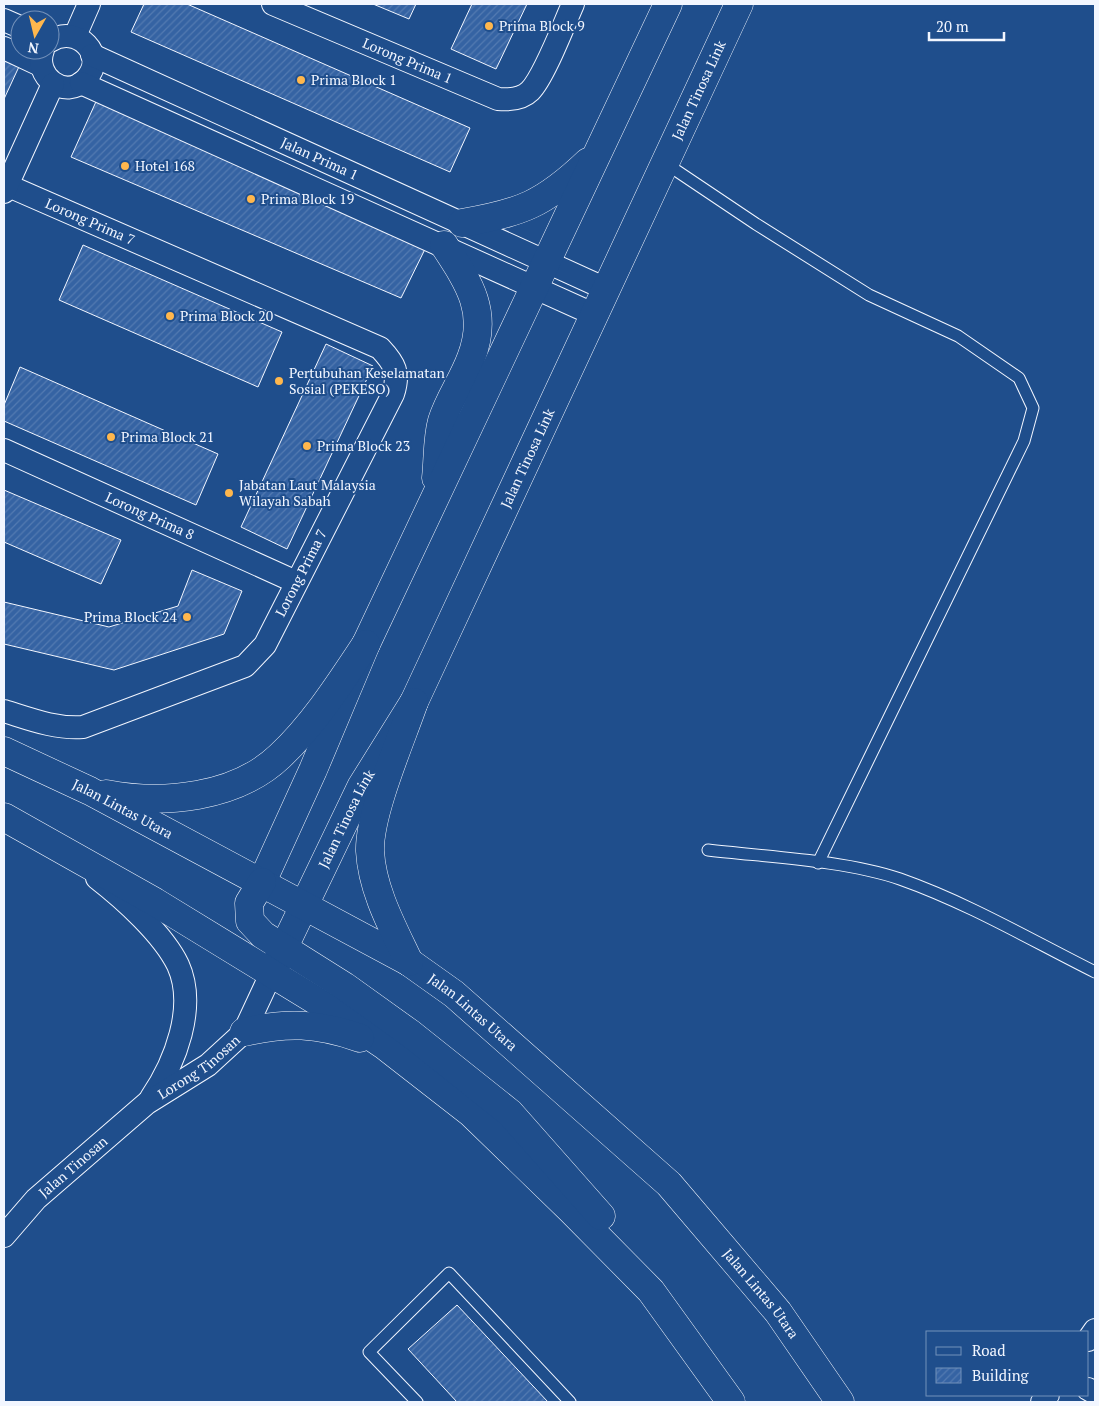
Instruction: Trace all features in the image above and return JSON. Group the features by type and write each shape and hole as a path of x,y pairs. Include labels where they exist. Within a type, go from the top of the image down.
{"main road":[{"path":"668,4 435,495 366,644 313,770 262,882 249,903 250,920 263,935 344,986 411,1034 510,1113 611,1227 651,1291 732,1402"},
{"name":"Jalan Tinosa Link","path":"304,905 361,787 414,702 593,314 739,4"},
{"path":"462,223 500,216 530,206 563,186 599,152"},
{"path":"435,495 443,420 472,358 478,333 479,316 472,290 444,245"},
{"path":"90,791 129,798 199,795 229,786 257,774 280,756 323,707 366,644"},
{"path":"409,962 389,921 378,890 370,851 374,822 414,702"},
{"name":"Jalan Lintas Utara","path":"4,751 90,791 262,882 409,962 454,994 669,1184 778,1312 840,1402"},
{"path":"4,817 155,902 333,1010 384,1046 471,1113 651,1291"},
{"path":"271,974 304,905"},
{"path":"244,1032 296,1023 332,1029 384,1046"}],"street":[{"path":"75,36 89,4"},
{"name":"Lorong Prima 1","path":"273,4 498,99 509,100 520,97 530,91 538,80 573,4"},
{"path":"43,60 47,79 53,84 67,87 81,83 91,71 92,55 89,47 75,36 60,36"},
{"name":"Jalan Prima 1","path":"92,55 606,289"},
{"name":"Jalan Prima 1","path":"81,83 444,245 593,314"},
{"path":"5,187 53,84"},
{"name":"Lorong Prima 7","path":"4,711 52,726 66,728 83,727 245,666 264,645 398,381 397,369 380,348 5,187"},
{"name":"Lorong Prima 8","path":"4,450 296,582"},
{"path":"59,848 103,882 159,936 178,965 186,1000 181,1034 163,1081 148,1103"},
{"name":"Lorong Tinosan","path":"148,1103 208,1065 244,1032 271,974"},
{"name":"Jalan Tinosan","path":"4,1236 36,1199 148,1103"}],"lane":[{"path":"665,163 756,224 869,295 958,336 1020,378 1033,408 1024,441 818,863"},
{"path":"708,850 818,863 898,878 943,896 1095,972"},
{"path":"417,1402 370,1352 449,1272 570,1402"}],"building":[{"name":"Prima Block 1","path":"144,4 187,4 470,128 450,172 131,32"},
{"path":"373,4 416,4 409,19"},
{"name":"Prima Block 9","path":"472,4 527,4 496,69 451,49"},
{"path":"4,50 10,53 10,60 22,60 4,99"},
{"name":"Prima Block 19","path":"99,95 429,241 401,298 71,157"},
{"name":"Prima Block 20","path":"83,245 282,332 258,387 59,300"},
{"name":"Prima Block 23","path":"326,344 373,366 287,549 241,527"},
{"name":"Prima Block 21","path":"20,367 218,454 196,505 4,421 4,405"},
{"path":"4,490 121,540 101,584 4,542"},
{"name":"Prima Block 24","path":"192,570 242,591 224,634 114,670 4,644 4,602 109,627 178,606"},
{"path":"457,1305 548,1402 457,1402 408,1349"}],"place":[{"name":"Prima Block 9","path":"489,26"},
{"name":"Prima Block 1","path":"301,80"},
{"name":"Hotel 168","path":"125,166"},
{"name":"Prima Block 19","path":"251,199"},
{"name":"Prima Block 20","path":"170,316"},
{"name":"Pertubuhan Keselamatan Sosial (PEKESO)","path":"279,381"},
{"name":"Prima Block 21","path":"111,437"},
{"name":"Prima Block 23","path":"307,446"},
{"name":"Jabatan Laut Malaysia Wilayah Sabah","path":"229,493"},
{"name":"Prima Block 24","path":"187,617"}]}
